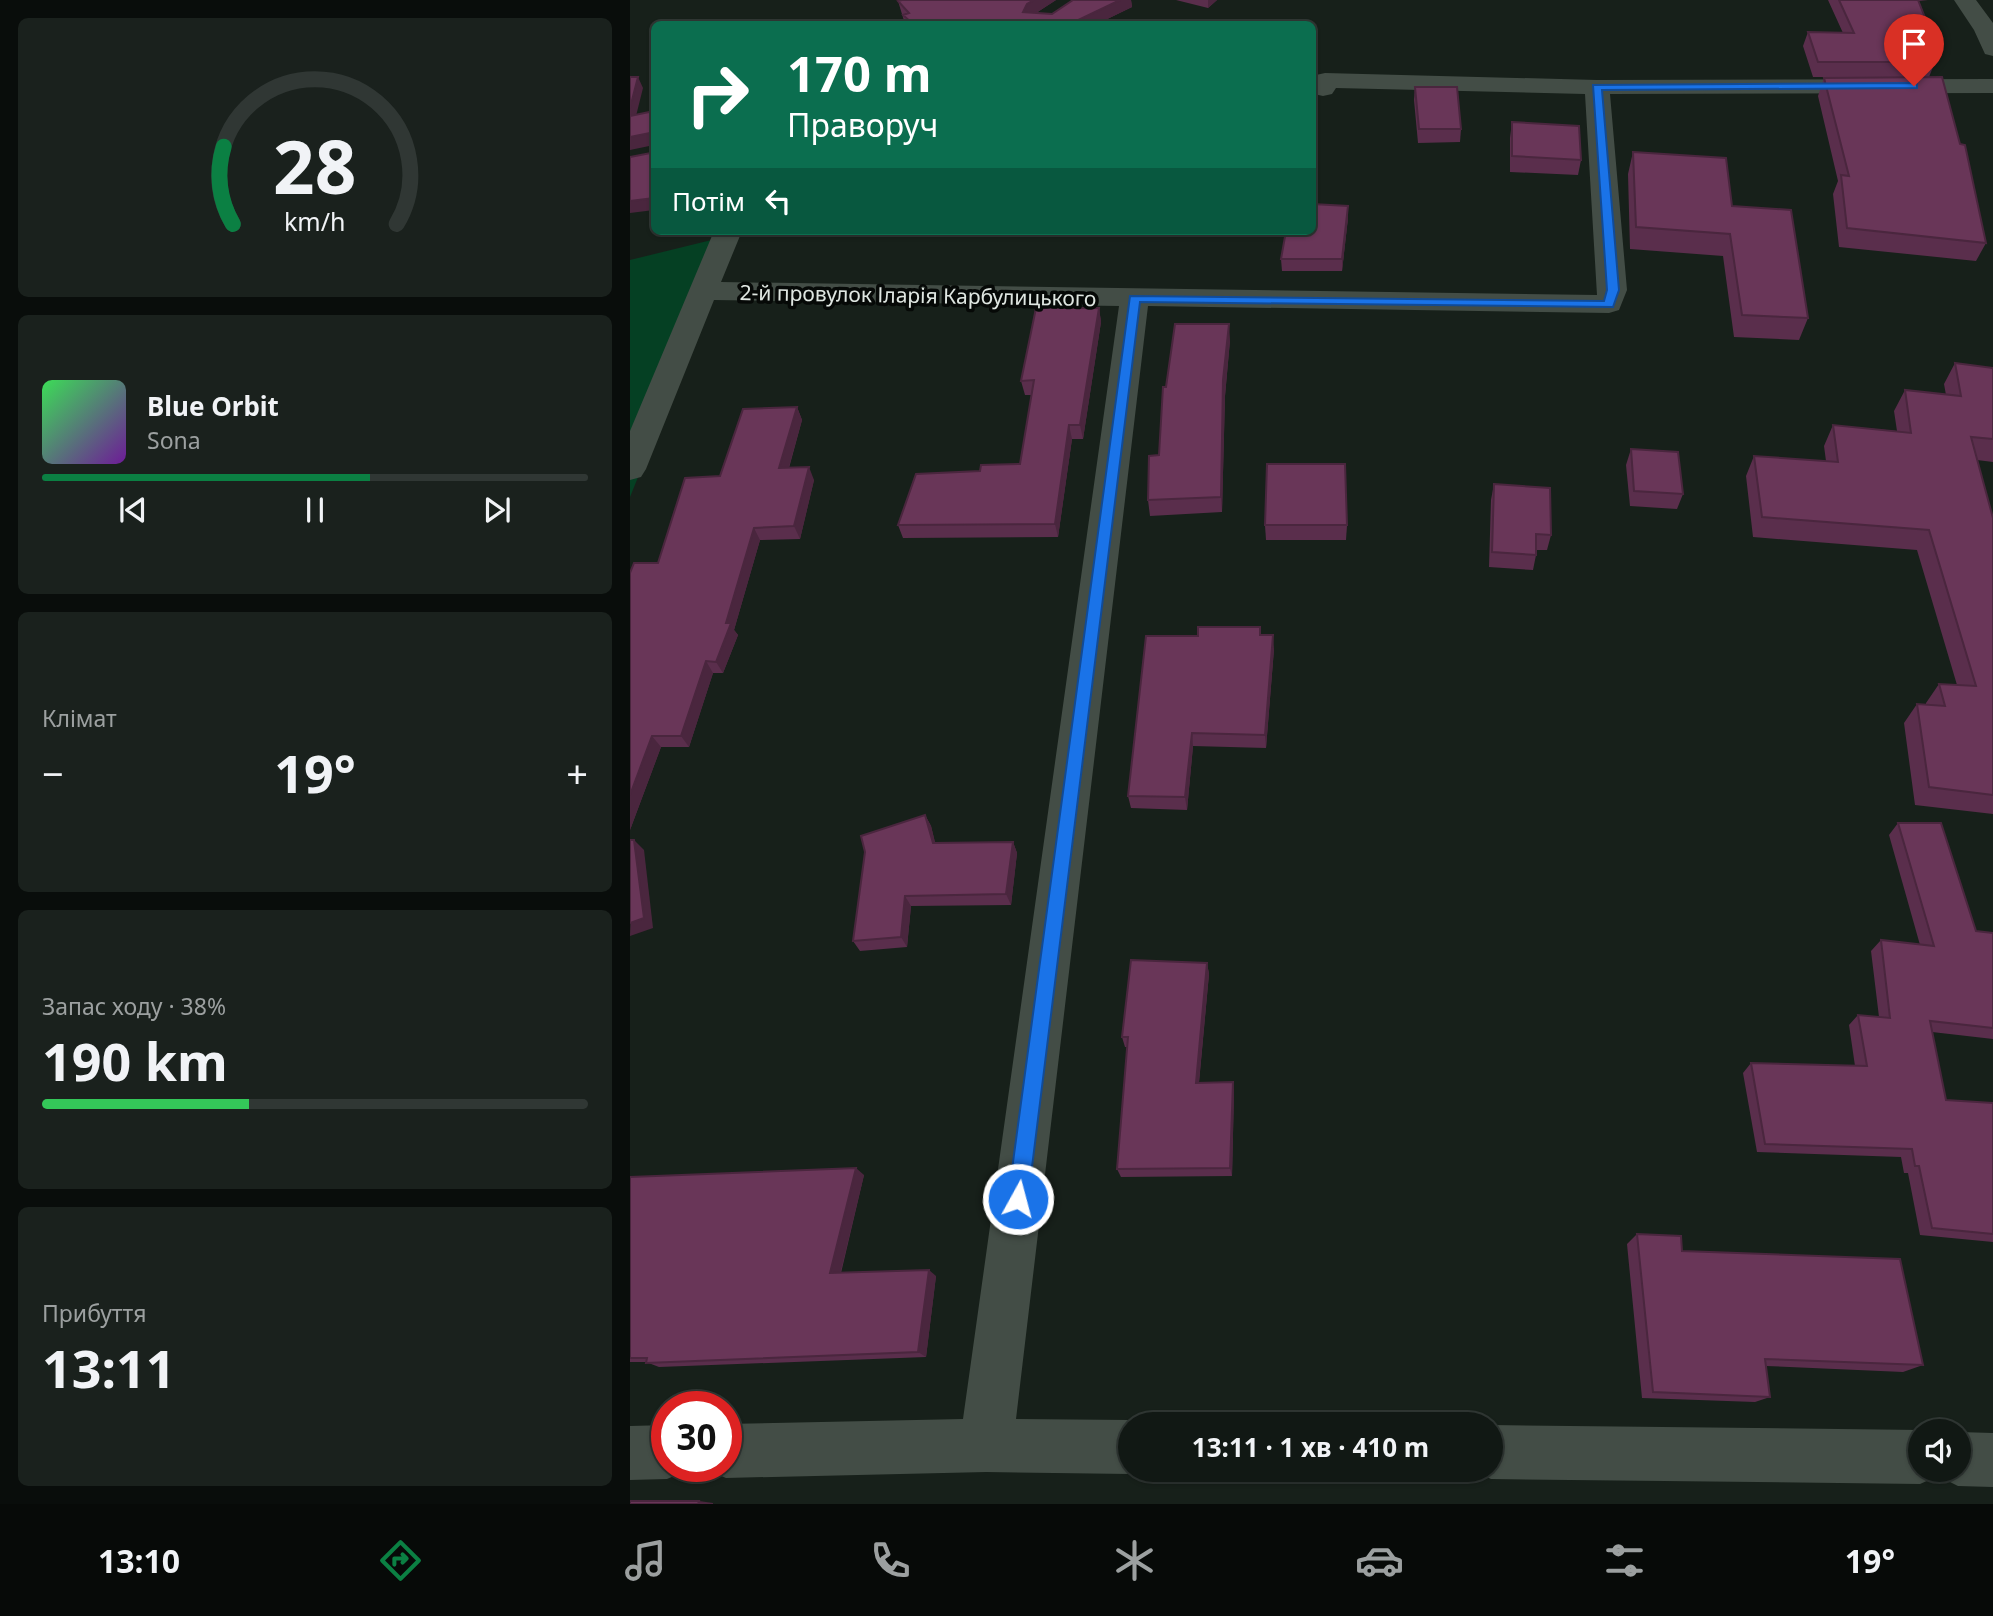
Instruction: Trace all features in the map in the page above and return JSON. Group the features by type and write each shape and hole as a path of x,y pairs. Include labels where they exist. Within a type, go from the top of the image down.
{"street":[{"path":"1965,0 1991,36"},
{"path":"1323,89 1325,80 1597,87 1993,86"},
{"name":"2-й провулок Іларія Карбулицького","path":"705,291 1609,304 1613,290 1597,87"},
{"path":"630,470 726,235"},
{"path":"986,1445 1135,298"},
{"path":"742,1451 986,1445 1118,1447"},
{"path":"630,1453 651,1452"},
{"path":"1503,1452 1908,1457"},
{"path":"1971,1459 1993,1460"}],"green space":[{"path":"736,235 630,497 630,260"}],"building":[{"path":"1034,0 1027,4 1023,12 1052,14 1073,0 1120,0 1076,21 910,21 903,15 909,13 898,1"},
{"path":"1839,0 1918,0 1937,48 1930,48 1935,62 1818,62 1808,32 1854,33"},
{"path":"630,77 638,77 630,108"},
{"path":"1942,77 1960,144 1965,145 1986,243 1847,228 1841,175 1849,176 1824,78"},
{"path":"1415,87 1457,87 1461,129 1419,129"},
{"path":"651,112 651,153 650,133 630,137 630,116"},
{"path":"1512,122 1579,126 1581,160 1512,156"},
{"path":"1633,152 1726,158 1732,206 1791,210 1808,318 1742,315 1730,234 1636,227"},
{"path":"651,153 651,198 630,201 630,157"},
{"path":"1316,204 1348,206 1342,259 1281,259 1285,235 1316,235"},
{"path":"1036,308 1099,308 1080,425 1069,425 1055,524 898,525 916,474 980,471 981,465 1020,464 1034,380 1021,381"},
{"path":"1175,324 1229,324 1223,380 1221,497 1148,500 1149,456 1159,455 1163,387 1166,387"},
{"path":"1955,363 1993,368 1993,439 1971,437 1993,518 1993,795 1929,787 1917,704 1945,706 1939,684 1976,686 1929,530 1762,517 1754,456 1838,462 1833,425 1911,433 1905,390 1961,396"},
{"path":"797,407 779,468 809,467 794,526 754,528 726,623 731,623 716,662 706,661 681,736 652,736 630,795 630,573 634,563 658,563 685,478 720,476 743,409"},
{"path":"1631,449 1678,452 1683,494 1634,491"},
{"path":"1267,464 1345,464 1347,525 1265,525"},
{"path":"1494,484 1550,488 1551,535 1536,534 1536,555 1492,552"},
{"path":"1198,627 1260,627 1260,635 1273,635 1265,735 1192,733 1185,797 1128,796 1146,636 1198,636"},
{"path":"925,815 933,843 1013,842 1006,894 905,896 901,937 853,941 865,852 861,836"},
{"path":"1898,823 1941,823 1976,931 1993,933 1993,1028 1930,1021 1946,1100 1993,1103 1993,1234 1932,1228 1919,1166 1915,1166 1912,1149 1765,1144 1751,1063 1867,1066 1858,1015 1890,1018 1881,940 1934,946"},
{"path":"630,840 634,840 644,918 630,923"},
{"path":"1131,960 1207,963 1196,1083 1233,1082 1230,1168 1117,1169 1128,1037 1122,1037"},
{"path":"856,1168 830,1273 929,1270 918,1352 646,1363 647,1358 630,1358 630,1177"},
{"path":"1637,1234 1681,1236 1682,1251 1900,1259 1923,1365 1765,1359 1770,1397 1653,1392"},
{"path":"630,1501 699,1501 698,1504 630,1504"}],"route":[{"path":"1018,1199 1135,298 1609,304 1613,290 1597,87 1914,86"}]}
